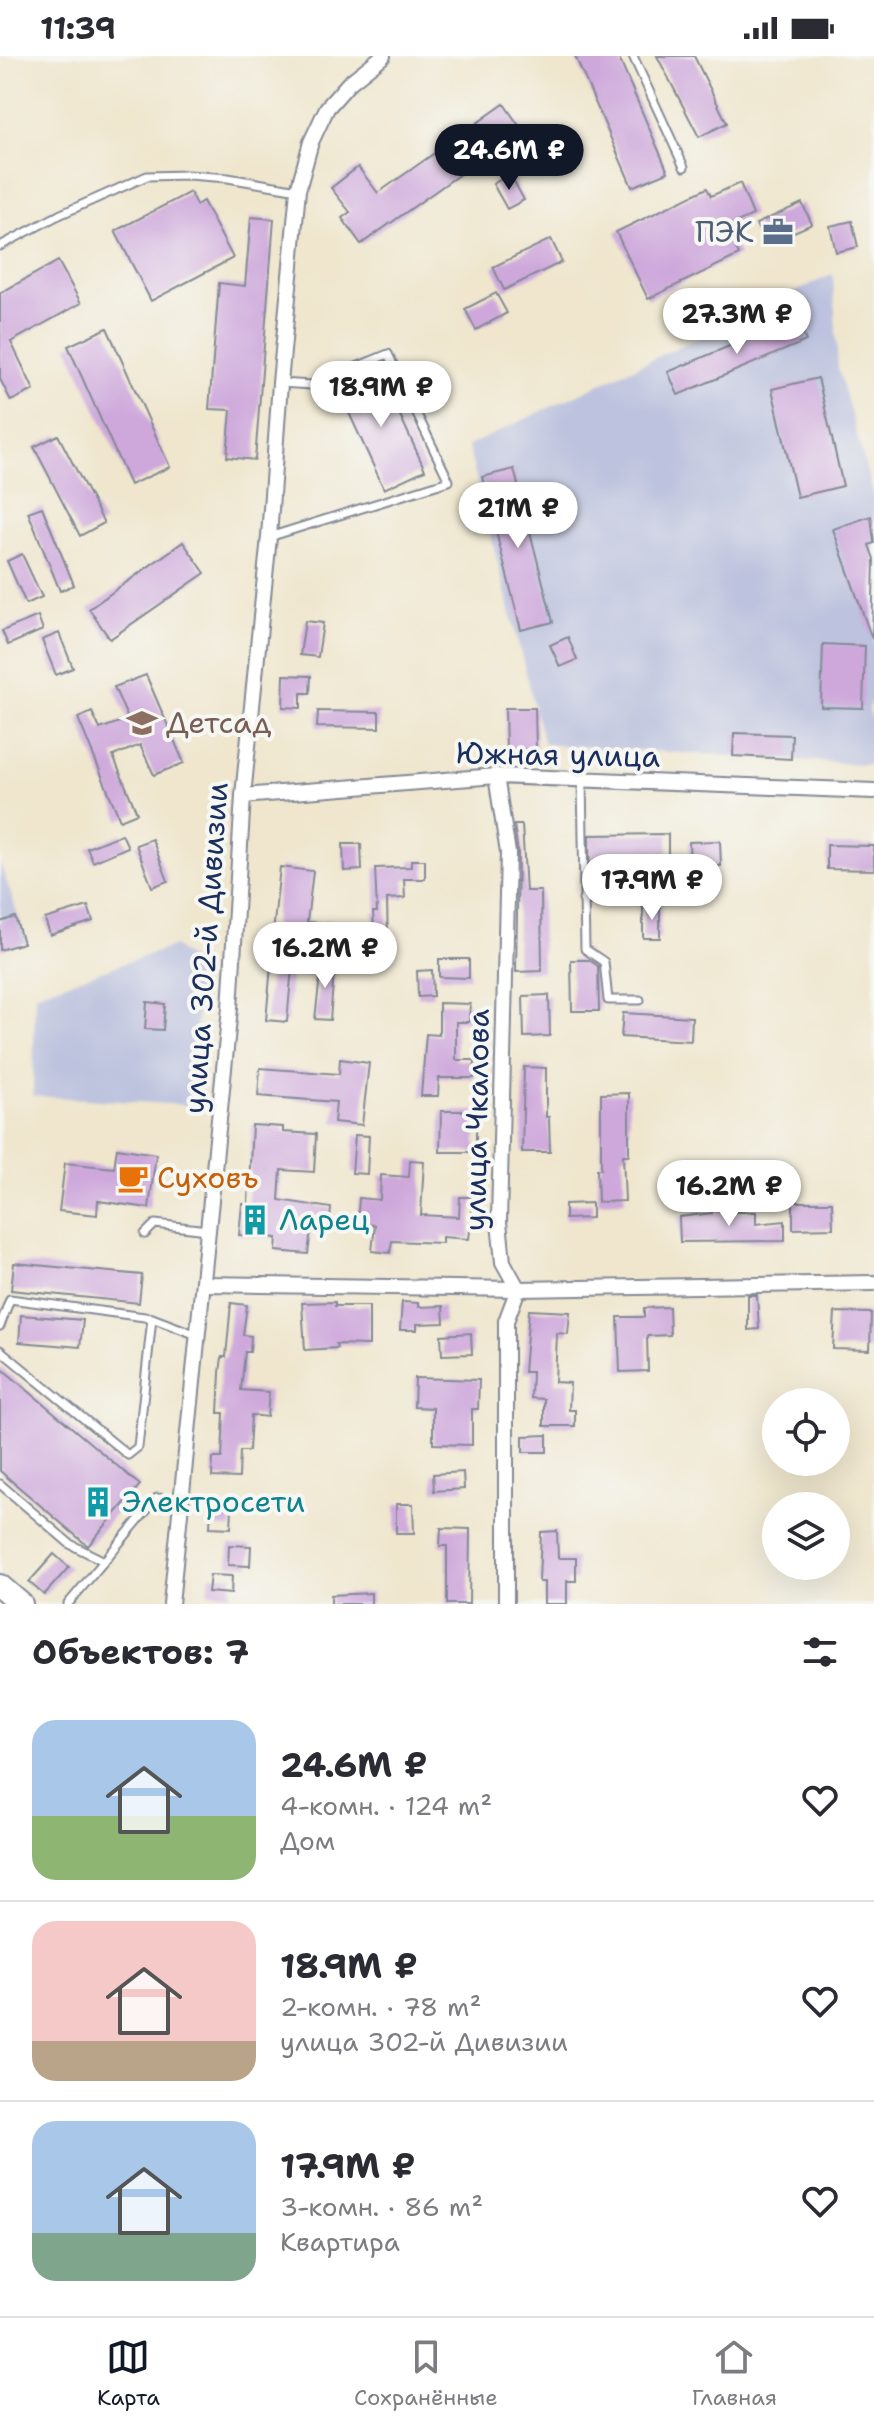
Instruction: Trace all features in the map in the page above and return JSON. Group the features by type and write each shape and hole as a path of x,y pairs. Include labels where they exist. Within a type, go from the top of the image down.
{"main road":[{"path":"0,1586 21,1604"}],"street":[{"name":"улица 302-й Дивизии","path":"171,1604 230,1008 243,796 269,537 298,190 311,142 327,108 375,58"},
{"name":"Южная улица","path":"243,796 496,776 874,791"},
{"name":"улица Чкалова","path":"496,776 508,853 499,1222 503,1262 518,1289"},
{"path":"205,1284 518,1289 874,1283"},
{"path":"506,1604 506,1321 518,1289"}],"lane":[{"path":"633,56 684,167"},
{"path":"0,246 59,215 147,176 228,178 298,190"},
{"path":"269,537 449,481 388,354 312,385 280,383"},
{"path":"582,778 585,949 604,962 608,1000 640,1000"},
{"path":"583,900 671,898"},
{"path":"145,1234 155,1224 208,1230"},
{"path":"0,1326 10,1299 152,1318 197,1335"},
{"path":"0,1350 128,1455 138,1447 152,1318"},
{"path":"0,1484 70,1544 104,1561"},
{"path":"68,1604 157,1498 181,1500"}],"shaded area":[{"path":"833,274 838,368 874,497 874,695 868,708 874,724 874,765 544,744 468,446"},
{"path":"0,862 27,942 0,950"},
{"path":"174,946 202,970 187,1105 33,1096 35,994"}],"building":[{"path":"575,56 618,56 668,172 632,187"},
{"path":"657,56 694,56 727,123 699,137"},
{"path":"504,104 522,130 361,244 342,218 350,212 331,188 358,167 378,193"},
{"path":"510,174 524,200 507,209 493,184"},
{"path":"740,183 753,215 726,227 739,255 648,299 616,232 707,188 711,196"},
{"path":"190,192 196,205 203,201 233,258 151,301 115,231"},
{"path":"802,203 812,224 765,245 756,224"},
{"path":"251,217 274,219 255,460 227,457 231,410 209,409 219,283 245,286"},
{"path":"852,221 858,247 836,252 830,226"},
{"path":"551,239 562,262 504,290 493,267"},
{"path":"58,261 81,303 11,342 34,390 11,401 0,379 0,293"},
{"path":"496,293 507,313 476,330 465,309"},
{"path":"796,318 806,341 678,395 668,372"},
{"path":"107,328 170,467 130,485 68,346"},
{"path":"379,369 425,470 384,489 338,389"},
{"path":"818,378 843,486 797,497 772,389"},
{"path":"58,435 104,523 80,536 34,447"},
{"path":"514,469 553,622 521,630 482,477"},
{"path":"42,507 74,585 60,591 28,512"},
{"path":"871,516 874,543 869,545 874,559 872,639 833,529"},
{"path":"183,542 205,573 110,639 89,609"},
{"path":"22,554 42,597 26,604 7,561"},
{"path":"38,616 43,630 8,645 2,631"},
{"path":"305,621 323,623 318,657 300,655"},
{"path":"59,633 73,668 56,675 42,640"},
{"path":"568,637 577,660 560,667 550,645"},
{"path":"823,644 865,646 863,708 821,707"},
{"name":"Детсад","path":"146,675 184,763 154,775 140,745 113,756 137,813 120,820 78,718 92,712 100,729 128,719 114,687"},
{"path":"284,675 311,676 310,693 301,693 301,708 283,707"},
{"path":"505,708 535,708 536,749 506,750"},
{"path":"318,711 379,712 379,728 317,727"},
{"path":"734,733 792,735 791,759 733,756"},
{"path":"514,825 522,825 526,891 541,891 542,971 516,972 518,853"},
{"path":"122,834 128,847 93,862 87,848"},
{"path":"668,834 668,890 590,891 589,835"},
{"path":"152,839 168,881 152,887 136,845"},
{"path":"720,841 721,866 690,866 689,842"},
{"path":"343,844 361,844 362,870 344,871"},
{"path":"827,845 874,846 874,870 827,869"},
{"path":"411,860 425,860 425,879 404,879 405,898 387,899 388,945 375,945 375,868 411,867"},
{"path":"280,867 313,871 307,922 339,924 338,940 273,933"},
{"path":"643,905 660,905 660,938 643,938"},
{"path":"88,906 93,921 50,935 45,919"},
{"path":"15,917 23,943 0,950 0,922"},
{"path":"272,955 293,956 287,1022 266,1020"},
{"path":"322,959 335,960 330,1020 315,1019"},
{"path":"439,959 469,959 469,978 439,977"},
{"path":"571,960 589,960 598,966 599,1011 572,1011"},
{"path":"432,970 433,996 418,997 417,971"},
{"path":"549,995 550,1036 524,1037 523,996"},
{"path":"147,1002 165,1004 163,1030 145,1029"},
{"path":"439,1003 470,1004 469,1022 456,1022 456,1060 475,1060 474,1078 439,1078 438,1096 421,1096 426,1034 439,1035"},
{"path":"623,1013 692,1017 691,1041 621,1037"},
{"path":"340,1059 369,1063 362,1125 334,1122 336,1102 258,1096 260,1068 339,1074"},
{"path":"524,1067 546,1068 550,1152 522,1152"},
{"path":"629,1093 629,1155 623,1155 625,1201 598,1202 601,1094"},
{"path":"441,1111 476,1111 476,1152 440,1152"},
{"path":"252,1125 283,1127 283,1132 316,1134 314,1172 281,1170 279,1200 331,1208 329,1231 311,1229 308,1254 276,1251 277,1238 239,1235 242,1204 248,1204"},
{"path":"355,1135 369,1136 367,1174 352,1173"},
{"path":"117,1148 156,1154 149,1208 98,1201 97,1215 59,1211 65,1163 114,1168"},
{"path":"410,1160 424,1161 421,1215 459,1217 460,1197 474,1197 469,1239 442,1237 442,1243 392,1241 390,1253 372,1251 375,1225 357,1224 359,1198 380,1200 381,1175 409,1177"},
{"path":"793,1202 832,1202 833,1228 793,1229"},
{"path":"592,1203 592,1218 565,1219 565,1204"},
{"path":"725,1209 725,1212 756,1212 756,1224 785,1221 785,1241 680,1242 679,1217"},
{"path":"14,1263 142,1275 139,1303 11,1290"},
{"path":"748,1295 757,1295 759,1329 748,1330"},
{"path":"335,1302 335,1306 369,1306 369,1345 336,1344 337,1348 305,1350 302,1303"},
{"path":"402,1302 418,1303 418,1307 443,1306 444,1323 417,1324 417,1330 400,1330"},
{"path":"231,1303 247,1305 243,1335 251,1336 250,1352 245,1352 241,1390 269,1392 267,1417 251,1415 249,1451 240,1451 239,1478 212,1477 213,1458 222,1458 224,1413 218,1413 220,1373 222,1357 226,1357"},
{"path":"669,1307 670,1335 647,1336 648,1371 620,1372 618,1317 644,1317 644,1308"},
{"path":"529,1310 570,1312 568,1334 557,1333 555,1382 570,1383 569,1410 575,1410 575,1426 544,1426 544,1399 531,1398 532,1372 524,1372"},
{"path":"835,1312 871,1313 870,1350 833,1349"},
{"path":"21,1315 83,1320 80,1347 19,1342"},
{"path":"471,1333 472,1354 442,1355 441,1335"},
{"path":"0,1367 140,1485 88,1546 0,1471"},
{"path":"415,1378 479,1380 478,1409 472,1409 472,1445 433,1444 433,1408 414,1407"},
{"path":"547,1435 547,1452 523,1452 523,1436"},
{"path":"463,1472 464,1489 434,1491 433,1474"},
{"path":"396,1504 413,1504 414,1533 396,1533"},
{"path":"211,1507 232,1508 231,1528 210,1527"},
{"path":"441,1528 470,1529 469,1604 447,1604 447,1546 440,1546"},
{"path":"557,1531 558,1558 576,1558 576,1581 567,1581 567,1604 544,1604 544,1582 539,1582 541,1532"},
{"path":"229,1545 251,1546 250,1566 228,1565"},
{"path":"54,1554 69,1567 44,1595 29,1582"},
{"path":"210,1575 232,1576 231,1594 208,1592"},
{"path":"371,1593 371,1604 331,1604 331,1595"}],"place":[{"name":"ПЭК","path":"778,232"},
{"name":"Детсад","path":"142,723"},
{"name":"Суховъ","path":"133,1178"},
{"name":"Ларец","path":"255,1220"},
{"name":"Электросети","path":"98,1502"}]}
